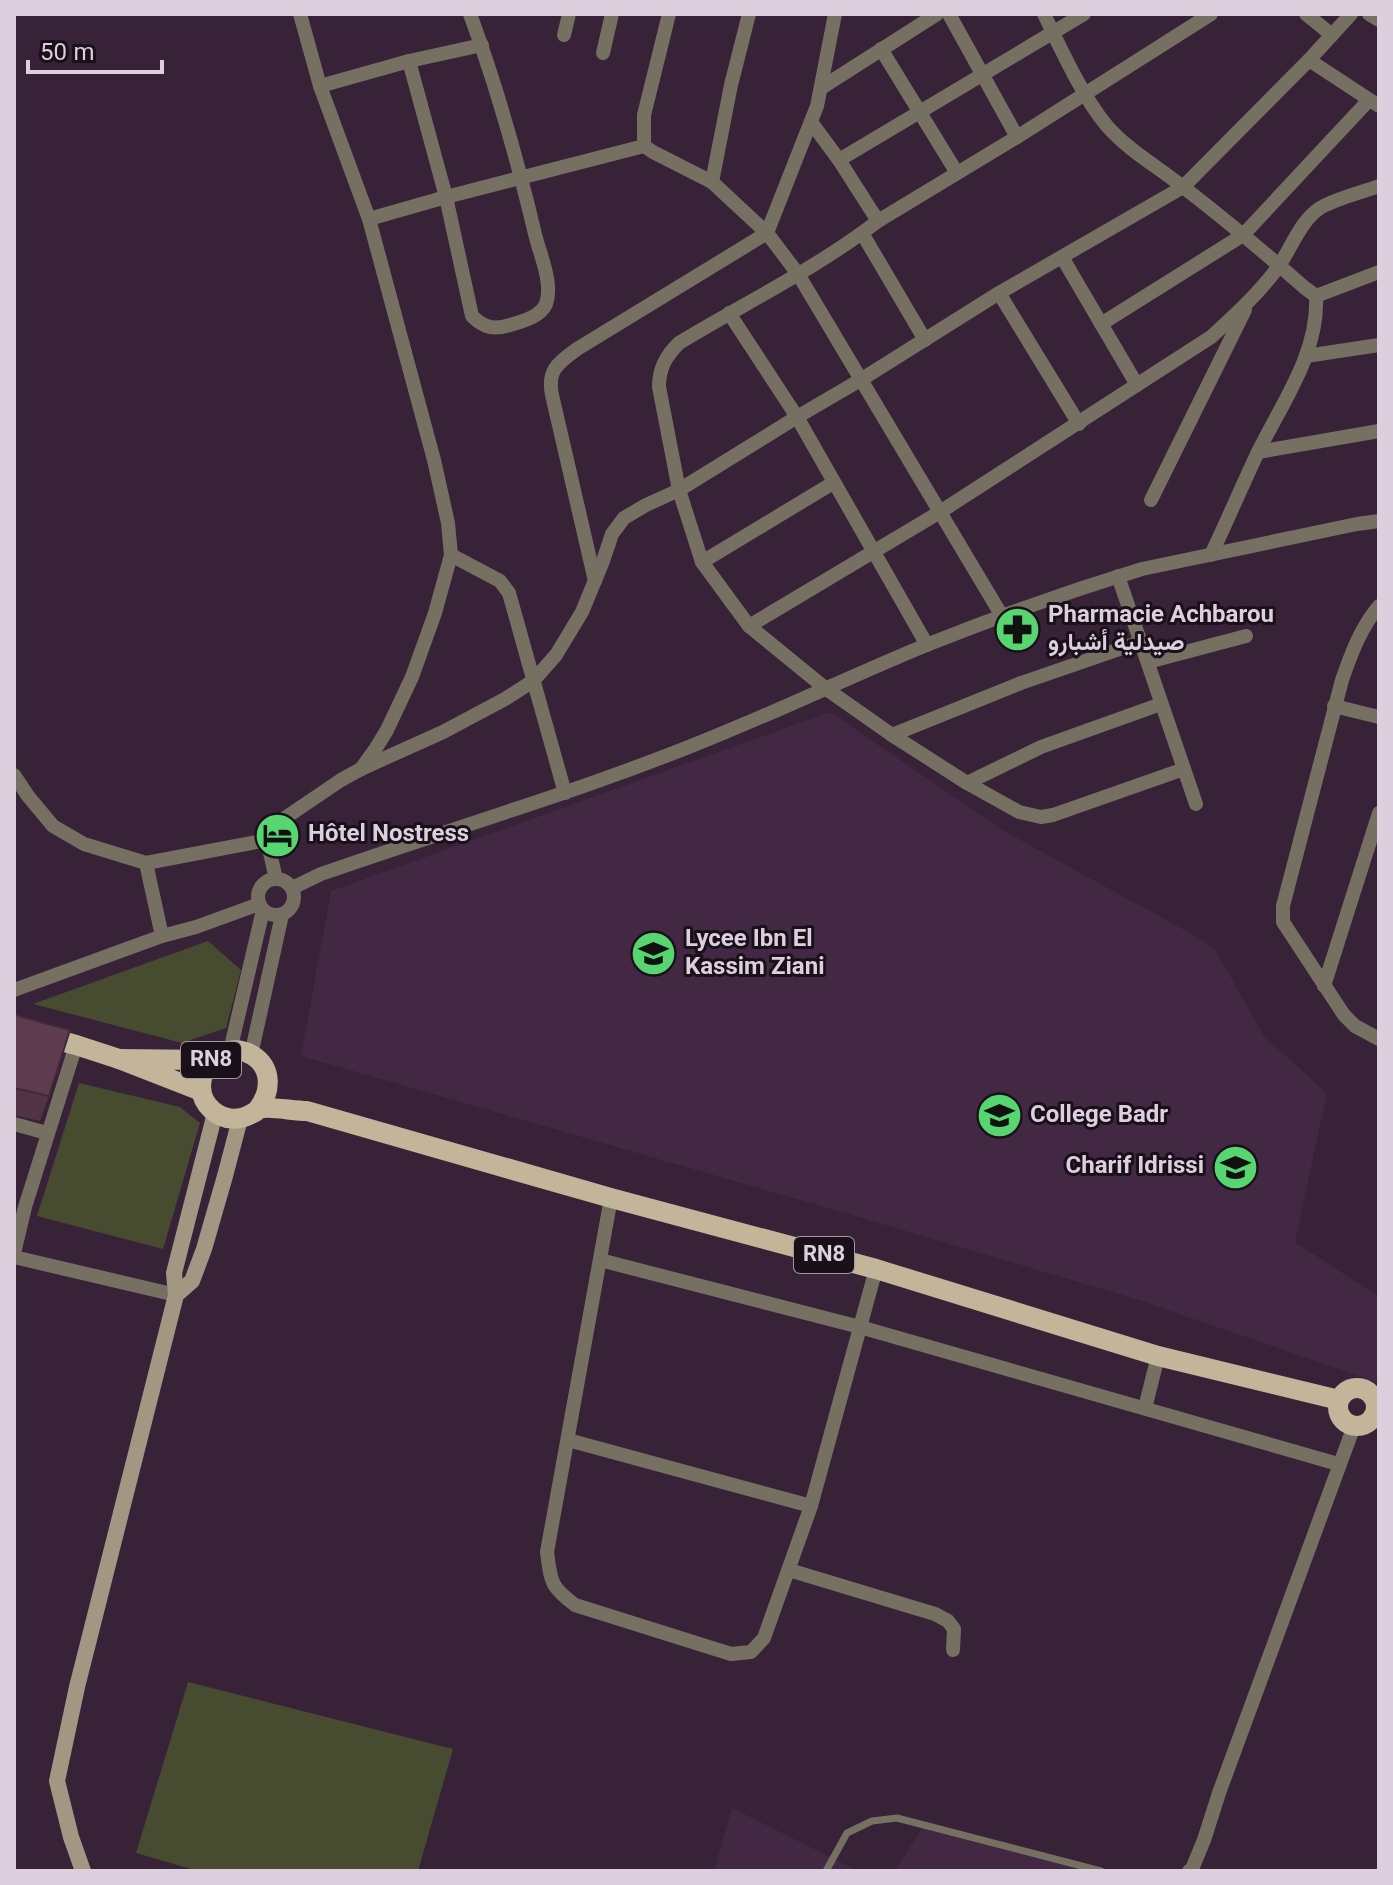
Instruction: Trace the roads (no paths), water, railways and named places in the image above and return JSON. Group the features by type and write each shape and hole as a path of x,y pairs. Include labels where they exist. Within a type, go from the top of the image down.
{"main road":[{"name":"RN8","path":"14,1028 119,1059 201,1091"},
{"name":"RN8","path":"240,1053 259,1061 268,1080 268,1091 265,1101 250,1115 229,1119 215,1113 204,1101 201,1079 204,1069 220,1054 240,1053"},
{"name":"RN8","path":"119,1059 211,1060"},
{"name":"RN8","path":"268,1080 307,1111"},
{"name":"RN8","path":"258,1109 307,1111 611,1198 876,1269 1158,1356 1339,1400"},
{"path":"1353,1388 1366,1390 1375,1400 1377,1414 1367,1423 1354,1426 1342,1420 1339,1400 1353,1388"}],"street":[{"path":"300,14 320,86 369,219 434,460 448,523 451,555 435,613 412,677 387,730 361,769"},
{"path":"409,61 446,197 472,316 480,325 491,328 521,322 544,308 546,279 521,177 470,14"},
{"path":"564,35 569,14"},
{"path":"603,53 612,14"},
{"path":"644,146 644,115 669,14"},
{"path":"712,182 749,14"},
{"path":"595,581 552,395 552,372 577,349 767,233 817,106 835,14"},
{"path":"821,88 937,14"},
{"path":"949,14 1017,137"},
{"path":"1044,14 1106,126 1316,296 1317,317 1306,356 1211,555"},
{"path":"839,160 1084,14"},
{"path":"1184,769 1041,817 1019,812 967,783 825,688 749,626 702,562 679,490 659,374 669,353 679,343 798,274 1211,14"},
{"path":"1306,14 1332,35"},
{"path":"14,775 53,826 84,844 146,863 267,840 282,820 341,780 443,732 533,681 556,655 582,612 612,534 624,518 679,490 999,293 1183,187 1351,14"},
{"path":"1369,14 1379,20"},
{"path":"320,86 482,45"},
{"path":"881,49 957,173"},
{"path":"1101,324 1243,235 1374,103 1309,60"},
{"path":"811,122 878,221"},
{"path":"369,219 644,146 712,182 767,233 798,274 1002,616"},
{"path":"749,626 940,512 1211,337 1251,299 1279,266 1306,221 1319,209 1379,186"},
{"path":"862,233 925,340"},
{"path":"1062,257 1137,385"},
{"path":"1316,296 1379,272"},
{"path":"999,293 1079,424"},
{"path":"1151,500 1251,299"},
{"path":"729,313 797,417 927,645"},
{"path":"1306,356 1379,345"},
{"path":"1258,452 1379,431"},
{"path":"702,562 833,483"},
{"path":"292,888 321,874 565,793 722,734 927,645 1118,576 1379,521"},
{"path":"451,555 490,576 505,586 509,593 565,793"},
{"path":"1118,576 1196,804"},
{"path":"1379,606 1353,650 1334,706 1283,906 1283,922 1344,1015 1355,1026 1379,1039"},
{"path":"1148,662 1246,636"},
{"path":"892,735 1021,683 1140,642"},
{"path":"967,783 1041,747 1161,704"},
{"path":"1334,706 1379,717"},
{"path":"1324,986 1379,813"},
{"path":"267,840 276,879"},
{"path":"146,863 162,936"},
{"path":"14,990 162,936 261,907 275,916 282,915 292,907 295,894 288,883 276,879 263,884 259,890 261,907 240,1053"},
{"path":"240,1053 282,915"},
{"path":"76,1045 20,1206 14,1255 176,1295"},
{"path":"83,1871 57,1781 77,1687 176,1295 174,1273 215,1113"},
{"path":"176,1295 192,1281 204,1249 240,1119"},
{"path":"14,1124 47,1133"},
{"path":"611,1198 547,1552 550,1580 558,1592 575,1605 731,1654 751,1652 764,1638 811,1506 876,1269"},
{"path":"600,1260 860,1327 1338,1464"},
{"path":"1145,1408 1158,1356"},
{"path":"1189,1871 1204,1840 1354,1426"},
{"path":"568,1440 811,1506"},
{"path":"789,1570 935,1614 948,1621 954,1629 953,1650"}],"lane":[{"path":"826,1871 847,1833 872,1821 897,1818 1101,1871"}],"place":[{"name":"Pharmacie Achbarou صيدلية أشبارو","path":"1017,630"},
{"name":"Hôtel Nostress","path":"277,835"},
{"name":"Lycee Ibn El Kassim Ziani","path":"654,954"},
{"name":"College Badr","path":"999,1116"},
{"name":"Charif Idrissi","path":"1235,1167"}]}
